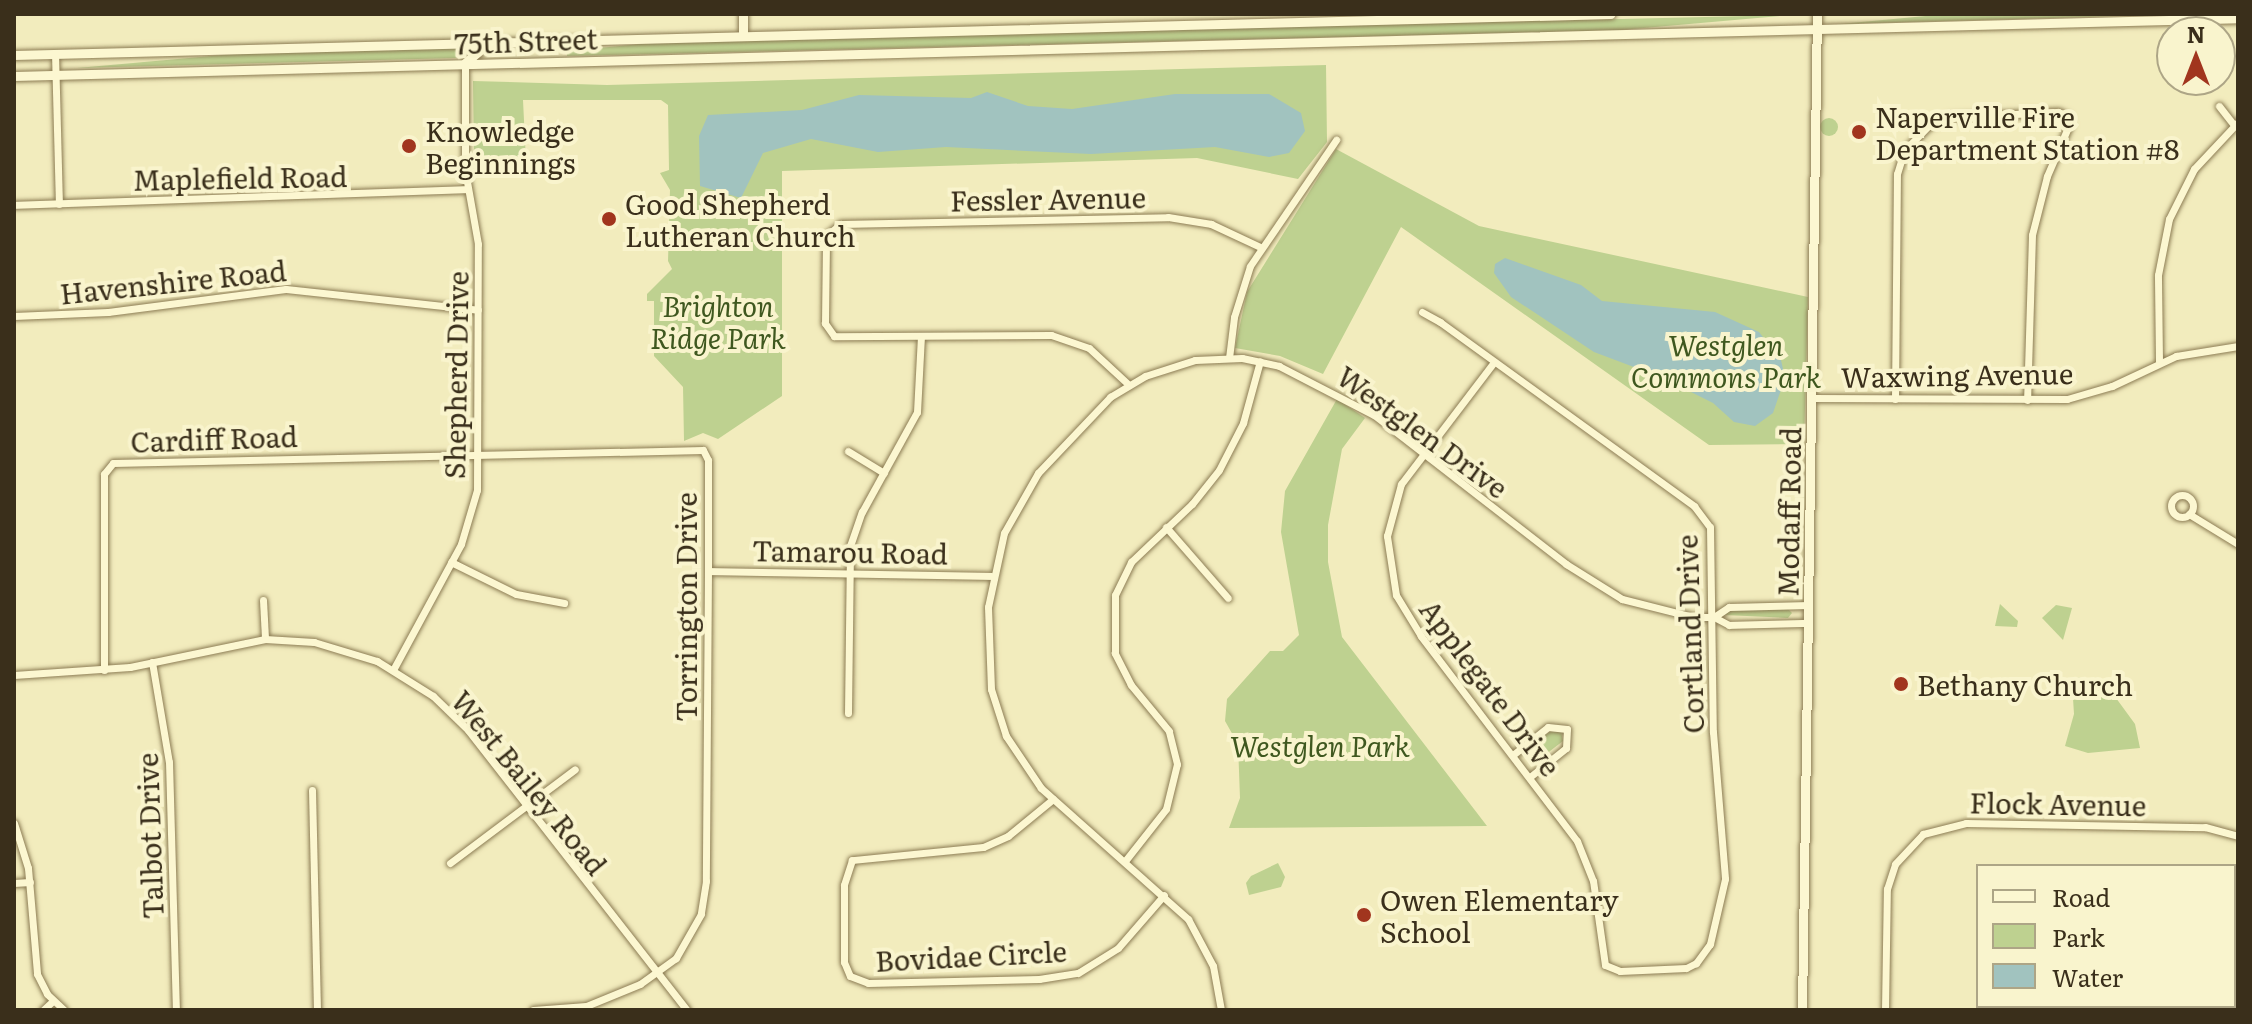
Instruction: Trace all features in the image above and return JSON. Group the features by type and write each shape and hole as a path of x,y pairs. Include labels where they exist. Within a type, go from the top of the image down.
{"main road":[{"path":"743,14 743,34"},
{"name":"75th Street","path":"14,55 1610,14"},
{"name":"Modaff Road","path":"1802,1010 1817,14"},
{"name":"75th Street","path":"14,76 2238,18"},
{"path":"465,63 491,42"}],"street":[{"path":"55,53 59,204"},
{"name":"Shepherd Drive","path":"393,670 451,562 474,504 478,453 478,244 467,189 465,63"},
{"path":"2159,361 2158,275 2169,219 2194,169 2236,124 2219,106"},
{"path":"1895,399 1897,174 1904,151 1928,126 1949,117 2053,112 2069,119 2032,235 2027,400"},
{"path":"1229,358 1238,300 1260,247 1336,140"},
{"name":"Maplefield Road","path":"14,205 467,189"},
{"name":"Fessler Avenue","path":"921,336 842,337 827,330 825,242 831,228 841,224 1168,217 1211,224 1260,247"},
{"name":"Havenshire Road","path":"14,316 108,312 286,289 478,310"},
{"name":"Cortland Drive","path":"1422,312 1705,516 1714,540 1713,732 1726,857 1717,920 1701,959 1681,969 1620,971 1605,965"},
{"path":"848,713 848,573 855,526 917,412 921,336 1062,337 1098,354 1129,385"},
{"name":"Waxwing Avenue","path":"1812,398 2027,400 2092,393 2159,361 2238,346"},
{"name":"Westglen Drive","path":"1221,1010 1204,945 1164,895 1053,799 1016,755 994,703 987,647 991,576 1011,516 1038,473 1091,415 1129,385 1173,366 1229,358 1260,361 1337,392 1423,452 1591,582 1657,611 1714,617 1729,625 1808,623"},
{"path":"1125,861 1166,809 1177,764 1169,731 1122,671 1112,613 1125,572 1206,487 1231,449 1260,361"},
{"name":"Applegate Drive","path":"1494,362 1401,484 1390,513 1386,553 1393,586 1421,636 1572,831 1585,858 1605,965"},
{"name":"Torrington Drive","path":"478,453 699,448 708,460 706,890 693,934 676,958 655,975 600,1002 533,1010"},
{"path":"848,451 884,473"},
{"name":"Cardiff Road","path":"104,670 104,480 109,466 124,461 478,453"},
{"path":"2189,514 2238,544"},
{"path":"1166,527 1228,598"},
{"path":"451,562 516,594 564,603"},
{"name":"Tamarou Road","path":"708,571 991,576"},
{"path":"263,600 265,639"},
{"name":"Westglen Drive","path":"1714,617 1729,607 1809,605"},
{"name":"West Bailey Road","path":"14,675 104,670 265,639 333,646 393,670 452,713 655,975 687,1010"},
{"name":"Talbot Drive","path":"152,662 169,762 176,1010"},
{"path":"1514,754 1548,727 1567,729 1566,748 1531,776"},
{"path":"450,863 575,769"},
{"path":"312,790 317,1010"},
{"name":"Bovidae Circle","path":"1053,799 1008,836 983,847 862,855 852,860 844,885 844,962 850,976 868,983 1039,979 1078,973 1118,948 1164,895"},
{"path":"14,823 30,882 35,967 52,1002 64,1010"},
{"name":"Flock Avenue","path":"1885,1010 1887,889 1900,856 1923,834 1966,823 2205,827 2238,836"},
{"path":"14,883 30,882"},
{"path":"43,1010 52,1002"}],"green space":[{"path":"1947,14 2192,14 1840,24"},
{"path":"1790,15 1621,30 567,56 567,51 672,41"},
{"path":"469,47 456,58 77,68 245,53"},
{"name":"Brighton Ridge Park","path":"1326,65 1327,142 1298,179 1197,158 782,171 782,396 718,439 703,433 684,441 683,387 654,356 654,301 647,301 647,294 672,269 668,261 670,190 660,173 669,170 668,105 661,100 523,100 526,161 480,162 474,157 473,81 607,85"},
{"path":"1829,118 1838,127 1829,136 1820,127"},
{"name":"Westglen Commons Park","path":"1336,149 1479,226 1808,297 1804,444 1709,445 1401,227 1323,374 1280,356 1235,348 1247,292"},
{"name":"Westglen Park","path":"1337,399 1365,418 1342,449 1328,525 1328,562 1342,637 1487,826 1229,828 1240,798 1238,744 1225,721 1227,699 1270,651 1283,651 1299,635 1281,532 1285,491"},
{"path":"2000,604 2018,621 2017,627 1995,626"},
{"path":"2056,605 2072,608 2063,640 2042,618"},
{"path":"1788,609 1792,613 1788,618 1725,615 1728,611"},
{"path":"2079,677 2116,698 2135,724 2140,748 2088,753 2065,746 2074,714 2072,683"},
{"path":"1552,730 1561,731 1563,741 1541,758 1532,757 1532,746"},
{"path":"1278,863 1285,877 1281,887 1249,895 1246,883 1251,876"}],"water":[{"path":"987,92 1028,106 1072,109 1175,94 1269,94 1301,113 1305,131 1289,153 1269,157 1215,147 1091,154 946,147 878,152 811,139 763,153 741,198 700,186 699,136 708,115 802,110 859,95 971,98"},
{"path":"1505,258 1581,285 1602,301 1715,312 1759,332 1781,360 1785,378 1773,413 1755,426 1734,422 1713,403 1663,378 1594,352 1511,297 1494,273 1495,264"}],"place":[{"name":"Naperville Fire Department Station #8","path":"1859,132"},
{"name":"Knowledge Beginnings","path":"409,146"},
{"name":"Good Shepherd Lutheran Church","path":"609,219"},
{"name":"Bethany Church","path":"1901,684"},
{"name":"Owen Elementary School","path":"1364,915"}]}
